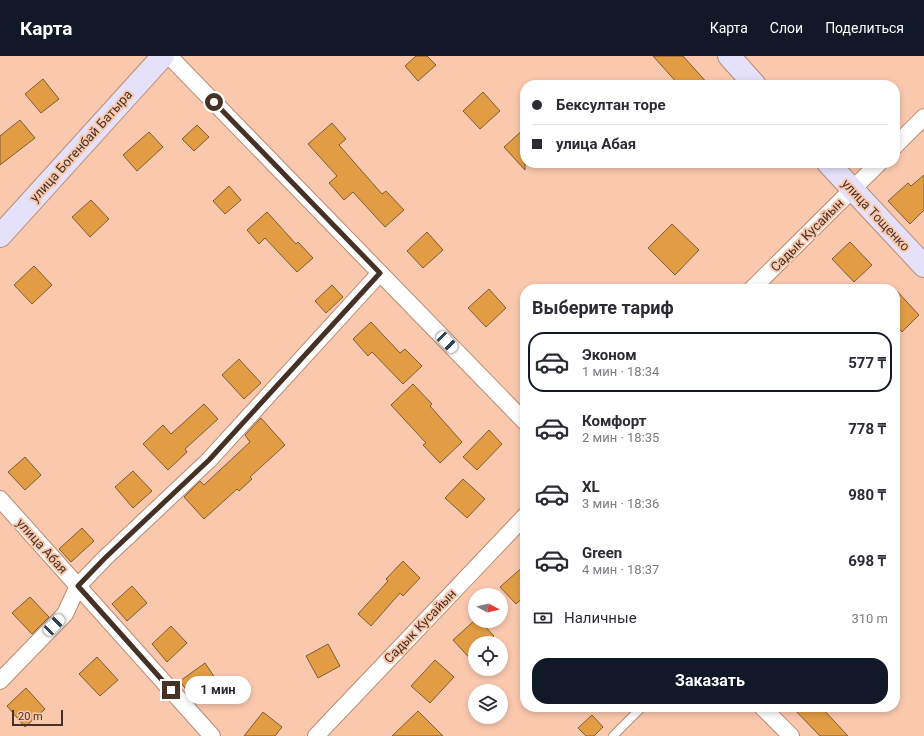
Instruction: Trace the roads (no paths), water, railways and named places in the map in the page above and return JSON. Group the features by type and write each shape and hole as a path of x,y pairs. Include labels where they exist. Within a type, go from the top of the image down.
{"street":[{"name":"улица Богенбай Батыра","path":"0,236 163,56"},
{"path":"169,56 520,417"},
{"path":"729,56 751,80"},
{"path":"900,141 924,117"},
{"name":"улица Тощенко","path":"832,168 924,266"},
{"name":"Садык Кусайын","path":"757,284 873,168"},
{"path":"0,681 65,614 78,586 105,558 209,460 380,273"},
{"name":"улица Абая","path":"0,499 212,736"},
{"name":"Садык Кусайын","path":"316,736 520,521"},
{"path":"767,712 791,736"}],"lane":[{"path":"612,736 637,712"}]}
